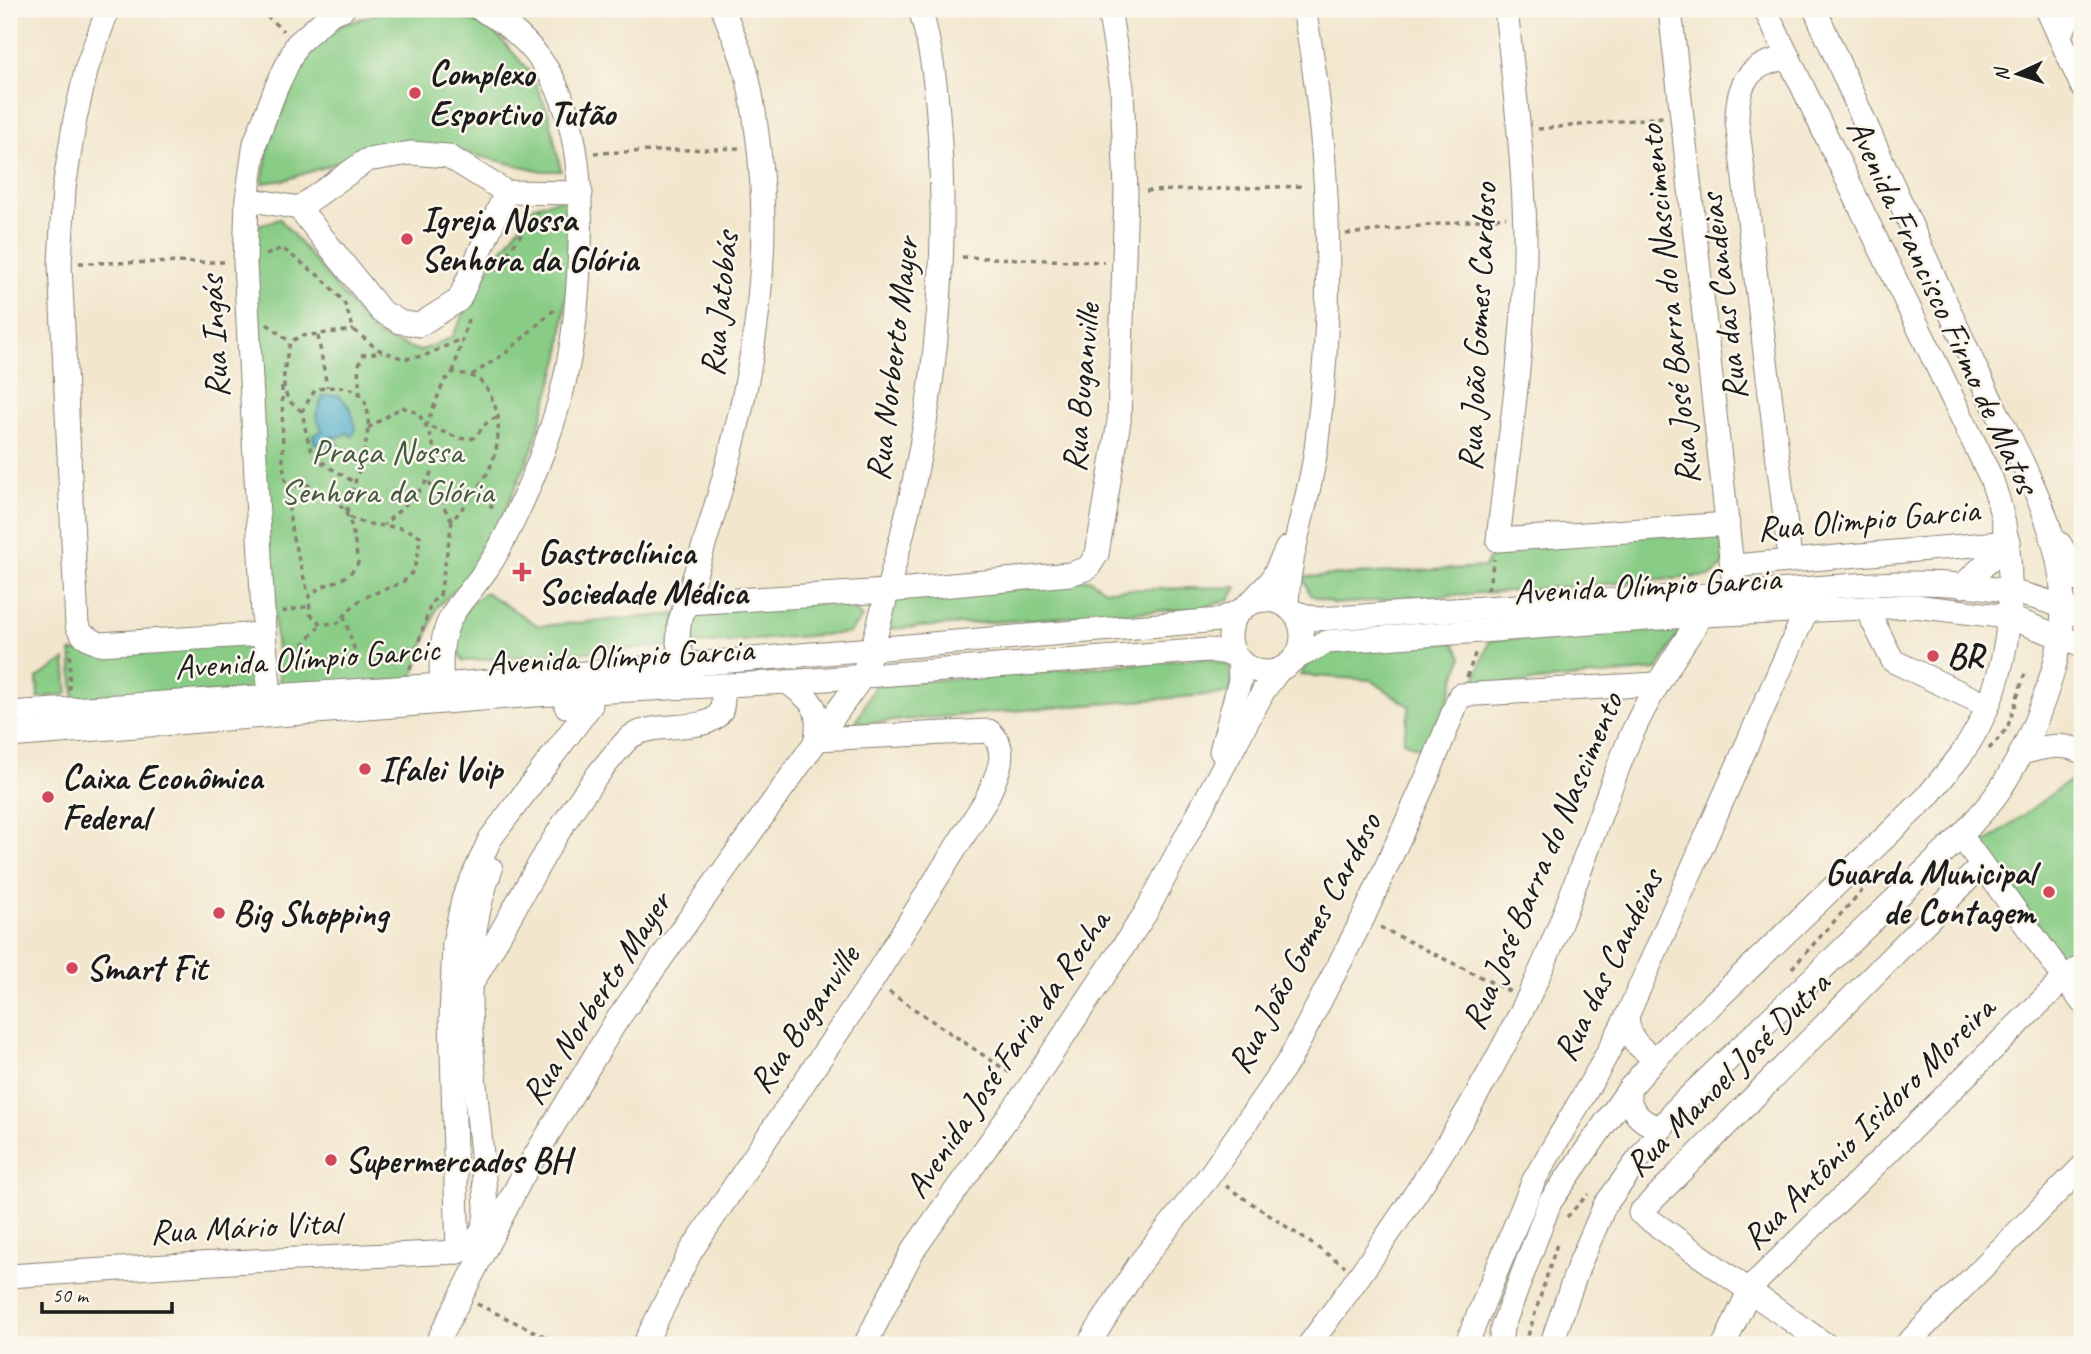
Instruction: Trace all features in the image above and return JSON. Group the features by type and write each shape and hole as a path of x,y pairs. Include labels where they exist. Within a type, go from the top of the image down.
{"street":[{"path":"108,9 87,67 75,118 64,188 60,264 77,626 83,635 99,644 274,620"},
{"name":"Rua Ingás","path":"270,695 275,657 274,620 254,259 247,199 255,143 276,88 297,44 331,13 343,9"},
{"path":"442,685 439,657 443,632 449,616 482,576 501,546 541,451 563,385 575,327 581,193 578,154 566,107 543,62 500,19 480,9"},
{"name":"Rua Jatobás","path":"693,687 683,665 679,634 686,603 719,501 744,404 761,307 763,223 758,147 747,76 723,9"},
{"name":"Rua Norberto Mayer","path":"436,1345 521,1179 615,1023 862,677 872,650 914,490 929,410 940,313 942,256 939,122 927,33 920,9"},
{"name":"Rua Buganville","path":"887,591 1070,574 1088,568 1097,554 1119,421 1125,262 1126,192 1122,87 1109,9"},
{"path":"1304,9 1319,88 1325,185 1327,236 1323,389 1307,500 1289,581 1290,609 1302,635 1287,664 1257,671 1237,657 1230,631 1245,607 1271,582 1307,500"},
{"name":"Rua João Gomes Cardoso","path":"1498,540 1515,391 1525,239 1506,9"},
{"name":"Rua José Barra do Nascimento","path":"1670,9 1684,115 1735,594"},
{"name":"Avenida Francisco Firmo de Matos","path":"1500,1345 1502,1328 1550,1202 1629,1088 1646,1052 1927,797 1962,753 1986,705 2002,663 2010,591 2009,542 2003,510 1991,478 1765,9"},
{"name":"Avenida Francisco Firmo de Matos","path":"1551,1345 1575,1276 1605,1205 1674,1111 1961,836 1997,793 2021,753 2061,635 2073,610 2053,532 2043,506 1982,383 1815,9"},
{"path":"2047,9 2082,86"},
{"path":"2059,35 2075,9"},
{"path":"2059,35 2082,49"},
{"name":"Rua das Candeias","path":"1789,58 1769,61 1753,70 1742,84 1737,101 1737,121 1790,559"},
{"path":"299,208 367,160 411,153 448,156 506,192 581,193"},
{"path":"247,199 299,208 382,311 400,322 419,325 459,300 506,192"},
{"path":"1498,540 1728,524"},
{"path":"2053,532 2082,582"},
{"path":"1962,586 2009,542"},
{"name":"Rua Olimpio Garcia","path":"1733,566 2009,542"},
{"name":"Avenida Olímpio Garcia","path":"1290,609 1317,619 1485,606 1877,585 1962,586 2010,591 2073,610"},
{"path":"686,603 887,591"},
{"path":"1245,607 1262,600 1290,609"},
{"name":"Avenida Olímpio Garcia","path":"1287,664 1327,642 1702,615 1913,606 2008,617 2082,645"},
{"name":"Avenida Olímpio Garcia","path":"9,736 608,681 683,665 1219,620 1245,607"},
{"path":"1866,608 1893,661 1986,705"},
{"name":"Rua das Candeias","path":"1466,1345 1534,1180 1627,1016 1806,611"},
{"name":"Rua José Barra do Nascimento","path":"1309,1345 1360,1276 1458,1124 1528,1000 1631,737 1657,684 1702,615"},
{"name":"Avenida Olímpio Garcia","path":"608,681 693,687 862,677 1208,650 1237,657"},
{"name":"Avenida José Faria da Rocha","path":"1205,801 1238,692 1237,657"},
{"name":"Avenida José Faria da Rocha","path":"865,1345 912,1252 1030,1086 1145,914 1270,679 1287,664"},
{"path":"458,1252 476,1242 484,1227 485,1188 472,1025 475,927 495,860 601,711 608,681"},
{"name":"Avenida Olímpio Garcic","path":"9,713 442,685 608,681"},
{"path":"787,682 815,707 819,720 816,739"},
{"path":"1460,695 1657,684"},
{"path":"472,983 567,819 629,737 640,731 694,724 716,718 722,709 723,685"},
{"name":"Rua João Gomes Cardoso","path":"1088,1345 1139,1264 1210,1175 1290,1059 1363,918 1428,775 1460,695"},
{"path":"9,747 591,705 490,839 463,899 454,943 451,1019 458,1252 464,1287"},
{"name":"Rua Buganville","path":"644,1345 691,1251 872,981 986,800 999,768 1002,749 996,737 989,731 816,739"},
{"path":"2021,753 2047,746 2070,746 2082,752"},
{"path":"1961,836 1982,865 2074,972 2082,1002"},
{"name":"Rua Manoel José Dutra","path":"1748,1290 1640,1213 1982,865"},
{"name":"Rua Antônio Isidoro Moreira","path":"1724,1345 1748,1290 2074,972"},
{"path":"1599,1069 1646,1052 1629,1032 1627,1016"},
{"path":"1629,1088 1628,1098 1639,1117 1651,1125 1663,1127"},
{"path":"1906,1345 2082,1167"},
{"path":"485,1188 501,1190 521,1179"},
{"name":"Rua Mário Vital","path":"9,1276 213,1259 458,1252"},
{"path":"1748,1290 1826,1345"}],"path":[{"path":"259,9 297,44"},
{"path":"1518,131 1684,115"},
{"path":"578,154 758,147"},
{"path":"1126,192 1325,185"},
{"path":"491,276 538,212 548,209"},
{"path":"1327,236 1523,215"},
{"path":"60,264 254,259 282,248 323,279 344,302 354,330 385,352 404,359 424,356 461,339"},
{"path":"942,256 1125,262"},
{"path":"472,375 507,352 552,315 558,304 556,315"},
{"path":"426,426 444,381 453,372 471,309"},
{"path":"262,334 262,321 290,342"},
{"path":"290,342 301,336 354,330"},
{"path":"318,336 327,387"},
{"path":"287,491 305,484 329,494 351,518 364,524 402,526 420,536 417,567 401,585 359,600 338,623 321,624 310,614 309,596 292,535 283,462 282,387 290,342"},
{"path":"360,395 358,368 362,355 385,352"},
{"path":"440,594 452,522 495,461 500,443 498,417 485,382 472,375 453,372"},
{"path":"309,596 322,584 339,582 351,574 358,563 351,518 347,509 363,462 369,408 360,395 337,384 315,390 302,411 309,449 317,460 354,482"},
{"path":"282,387 289,404 302,411"},
{"path":"368,428 402,407 418,413 434,448 429,482 383,526"},
{"path":"426,426 468,440 477,437 486,421 498,417"},
{"path":"429,482 452,522"},
{"path":"475,491 496,511"},
{"path":"492,520 501,498"},
{"path":"1485,606 1498,540"},
{"path":"408,676 431,603 449,587"},
{"path":"310,606 274,620 275,657 304,644 321,624"},
{"path":"344,616 355,651 344,679"},
{"path":"1460,695 1484,630"},
{"path":"69,709 68,657 70,648 83,635"},
{"path":"1363,918 1528,1000"},
{"path":"872,981 1030,1086"},
{"path":"1210,1175 1360,1276"},
{"path":"464,1287 563,1345"}],"green space":[{"name":"Complexo Esportivo Tutão","path":"390,9 445,9 494,31 530,72 549,114 561,171 542,171 449,149 357,156 285,180 262,183 269,143 307,52 340,26"},
{"name":"Praça Nossa Senhora da Glória","path":"567,197 570,261 560,356 532,450 476,577 455,590 437,607 412,680 280,688 257,408 255,226 280,219 377,336 420,351 452,337 482,278 534,206"},
{"path":"1709,529 1723,538 1724,565 1711,576 1335,604 1310,595 1303,577 1485,567 1494,548"},
{"path":"1089,579 1105,590 1237,587 1229,600 1202,608 890,629 885,614 894,596"},
{"path":"485,592 539,626 846,600 862,618 849,633 463,661 455,641 458,623 469,606"},
{"path":"1684,624 1657,670 1472,687 1490,640"},
{"path":"256,640 260,691 74,701 71,652"},
{"path":"1453,642 1462,657 1430,754 1403,741 1410,707 1371,680 1300,675 1308,662 1330,649"},
{"path":"1206,658 1230,666 1232,693 855,724 875,685"},
{"path":"65,660 68,694 38,698 37,678"},
{"name":"Guarda Municipal de Contagem","path":"2077,775 2082,783 2082,939 2060,956 1983,845"}],"water":[{"path":"339,395 351,409 356,430 352,436 347,433 339,437 331,436 340,446 339,451 327,452 314,442 313,435 322,431 316,415 323,396"}],"place":[{"name":"Complexo Esportivo Tutão","path":"415,93"},
{"name":"Igreja Nossa Senhora da Glória","path":"407,239"},
{"name":"Gastroclínica Sociedade Médica","path":"522,572"},
{"name":"BR","path":"1933,656"},
{"name":"Ifalei Voip","path":"365,769"},
{"name":"Caixa Econômica Federal","path":"48,797"},
{"name":"Guarda Municipal de Contagem","path":"2049,892"},
{"name":"Big Shopping","path":"219,913"},
{"name":"Smart Fit","path":"72,968"},
{"name":"Supermercados BH","path":"331,1160"}]}
